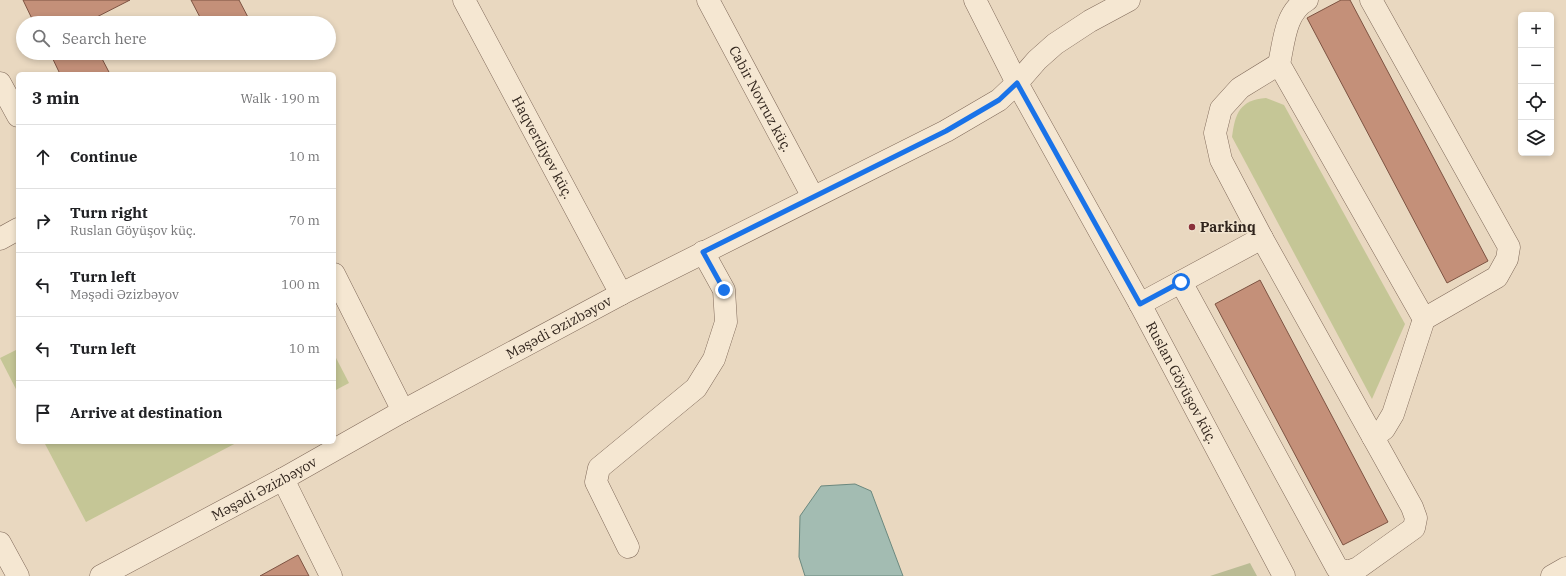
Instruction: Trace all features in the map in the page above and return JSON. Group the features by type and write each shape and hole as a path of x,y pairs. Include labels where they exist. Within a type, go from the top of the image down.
{"street":[{"name":"Haqverdiyev küç.","path":"464,0 621,294"},
{"name":"Cabir Novruz küç.","path":"708,0 813,197"},
{"name":"Ruslan Göyüşov küç.","path":"975,0 1017,83 1140,304 1284,576"},
{"name":"Məşədi Əzizbəyov","path":"101,576 283,478 403,410 621,294 946,131 982,111 999,100 1017,83 1037,60 1055,44 1090,21 1129,0"},
{"path":"1307,0 1298,5 1291,14 1279,64 1424,319"},
{"path":"1371,0 1510,247 1507,259 1497,277 1424,319 1393,414 1384,429 1373,437"},
{"path":"1181,282 1337,568 1347,572 1358,568 1414,528 1416,518 1412,507 1262,238 1221,160 1215,133 1221,110 1240,88 1279,64"},
{"path":"0,83 16,112"},
{"path":"0,239 16,231"},
{"path":"1140,304 1262,238"},
{"path":"628,547 596,482 600,468 696,388 714,360 726,322 724,290 703,252"},
{"path":"336,278 403,410"},
{"path":"283,478 331,576"},
{"path":"0,543 18,576"},
{"path":"1552,576 1566,568"}],"green space":[{"path":"1266,98 1284,105 1405,324 1372,399 1232,137 1235,121 1240,109 1257,99"},
{"path":"16,350 16,389 0,358"},
{"path":"336,358 349,383 336,390"},
{"path":"45,444 234,444 86,522"},
{"path":"1250,563 1257,576 1210,576"}],"shaded area":[{"path":"855,484 871,491 903,576 805,576 799,557 800,516 821,486"}],"building":[{"path":"23,0 130,0 99,16 31,16"},
{"path":"191,0 239,0 247,16 199,16"},
{"path":"1341,0 1350,0 1488,261 1447,283 1307,18"},
{"path":"53,60 103,60 109,72 59,72"},
{"path":"1260,280 1388,522 1343,545 1215,304"},
{"path":"298,555 309,576 260,576"}],"place":[{"name":"Parkinq","path":"1192,227"}],"route":[{"path":"724,290 703,252 946,131 999,100 1017,83 1140,304 1181,282"}]}
